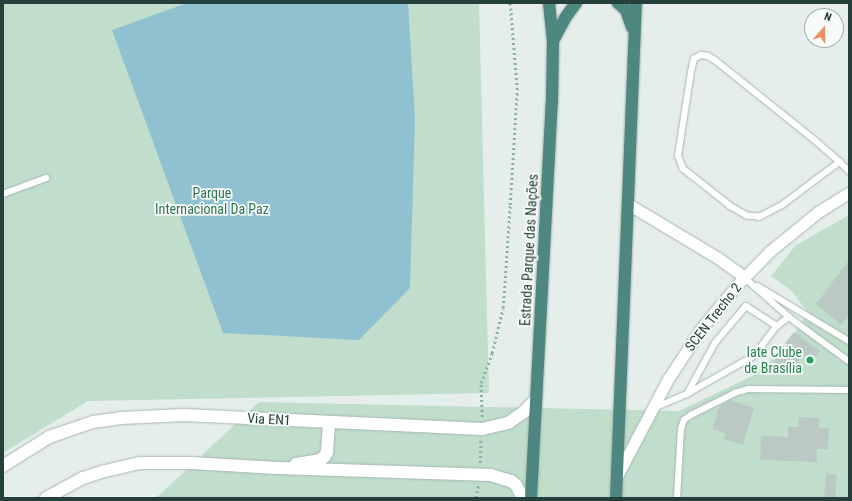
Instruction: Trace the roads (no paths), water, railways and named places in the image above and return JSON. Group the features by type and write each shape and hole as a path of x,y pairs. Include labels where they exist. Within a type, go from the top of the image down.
{"highway":[{"name":"Estrada Parque das Nações","path":"531,498 552,103 553,41 549,3"},
{"path":"553,41 565,18 576,3"},
{"path":"618,3 626,10 634,32"},
{"path":"616,498 636,3"}],"street":[{"name":"SCEN Trecho 2","path":"617,476 652,409 684,354 703,326 744,277 793,231 818,212 849,192"},
{"path":"628,204 718,258 744,277"},
{"name":"Via EN1","path":"3,466 49,437 93,422 120,418 184,415 482,429 508,423 524,412 536,399"},
{"path":"277,468 320,460 327,452 328,422"},
{"path":"46,498 83,478 105,471 140,463 191,463 277,468 498,476 511,481 516,485 523,498"}],"lane":[{"path":"840,162 783,205 760,217 747,216 730,206 683,169 679,160 679,147 694,59 701,54 714,60 840,162 849,171"},
{"path":"3,194 46,178"},
{"path":"744,277 789,316 848,359"},
{"path":"744,277 849,341"},
{"path":"687,394 715,343 746,306 777,326"},
{"path":"652,409 687,394 754,356 777,326 789,316"},
{"path":"677,498 681,429 684,420 691,415 735,393 748,389 849,390"}],"water":[{"path":"187,3 408,3 415,119 410,288 359,340 223,333 112,30"}],"place":[{"name":"Iate Clube de Brasília","path":"810,360"}],"park label":[{"name":"Parque Internacional Da Paz","path":"212,202"}]}
